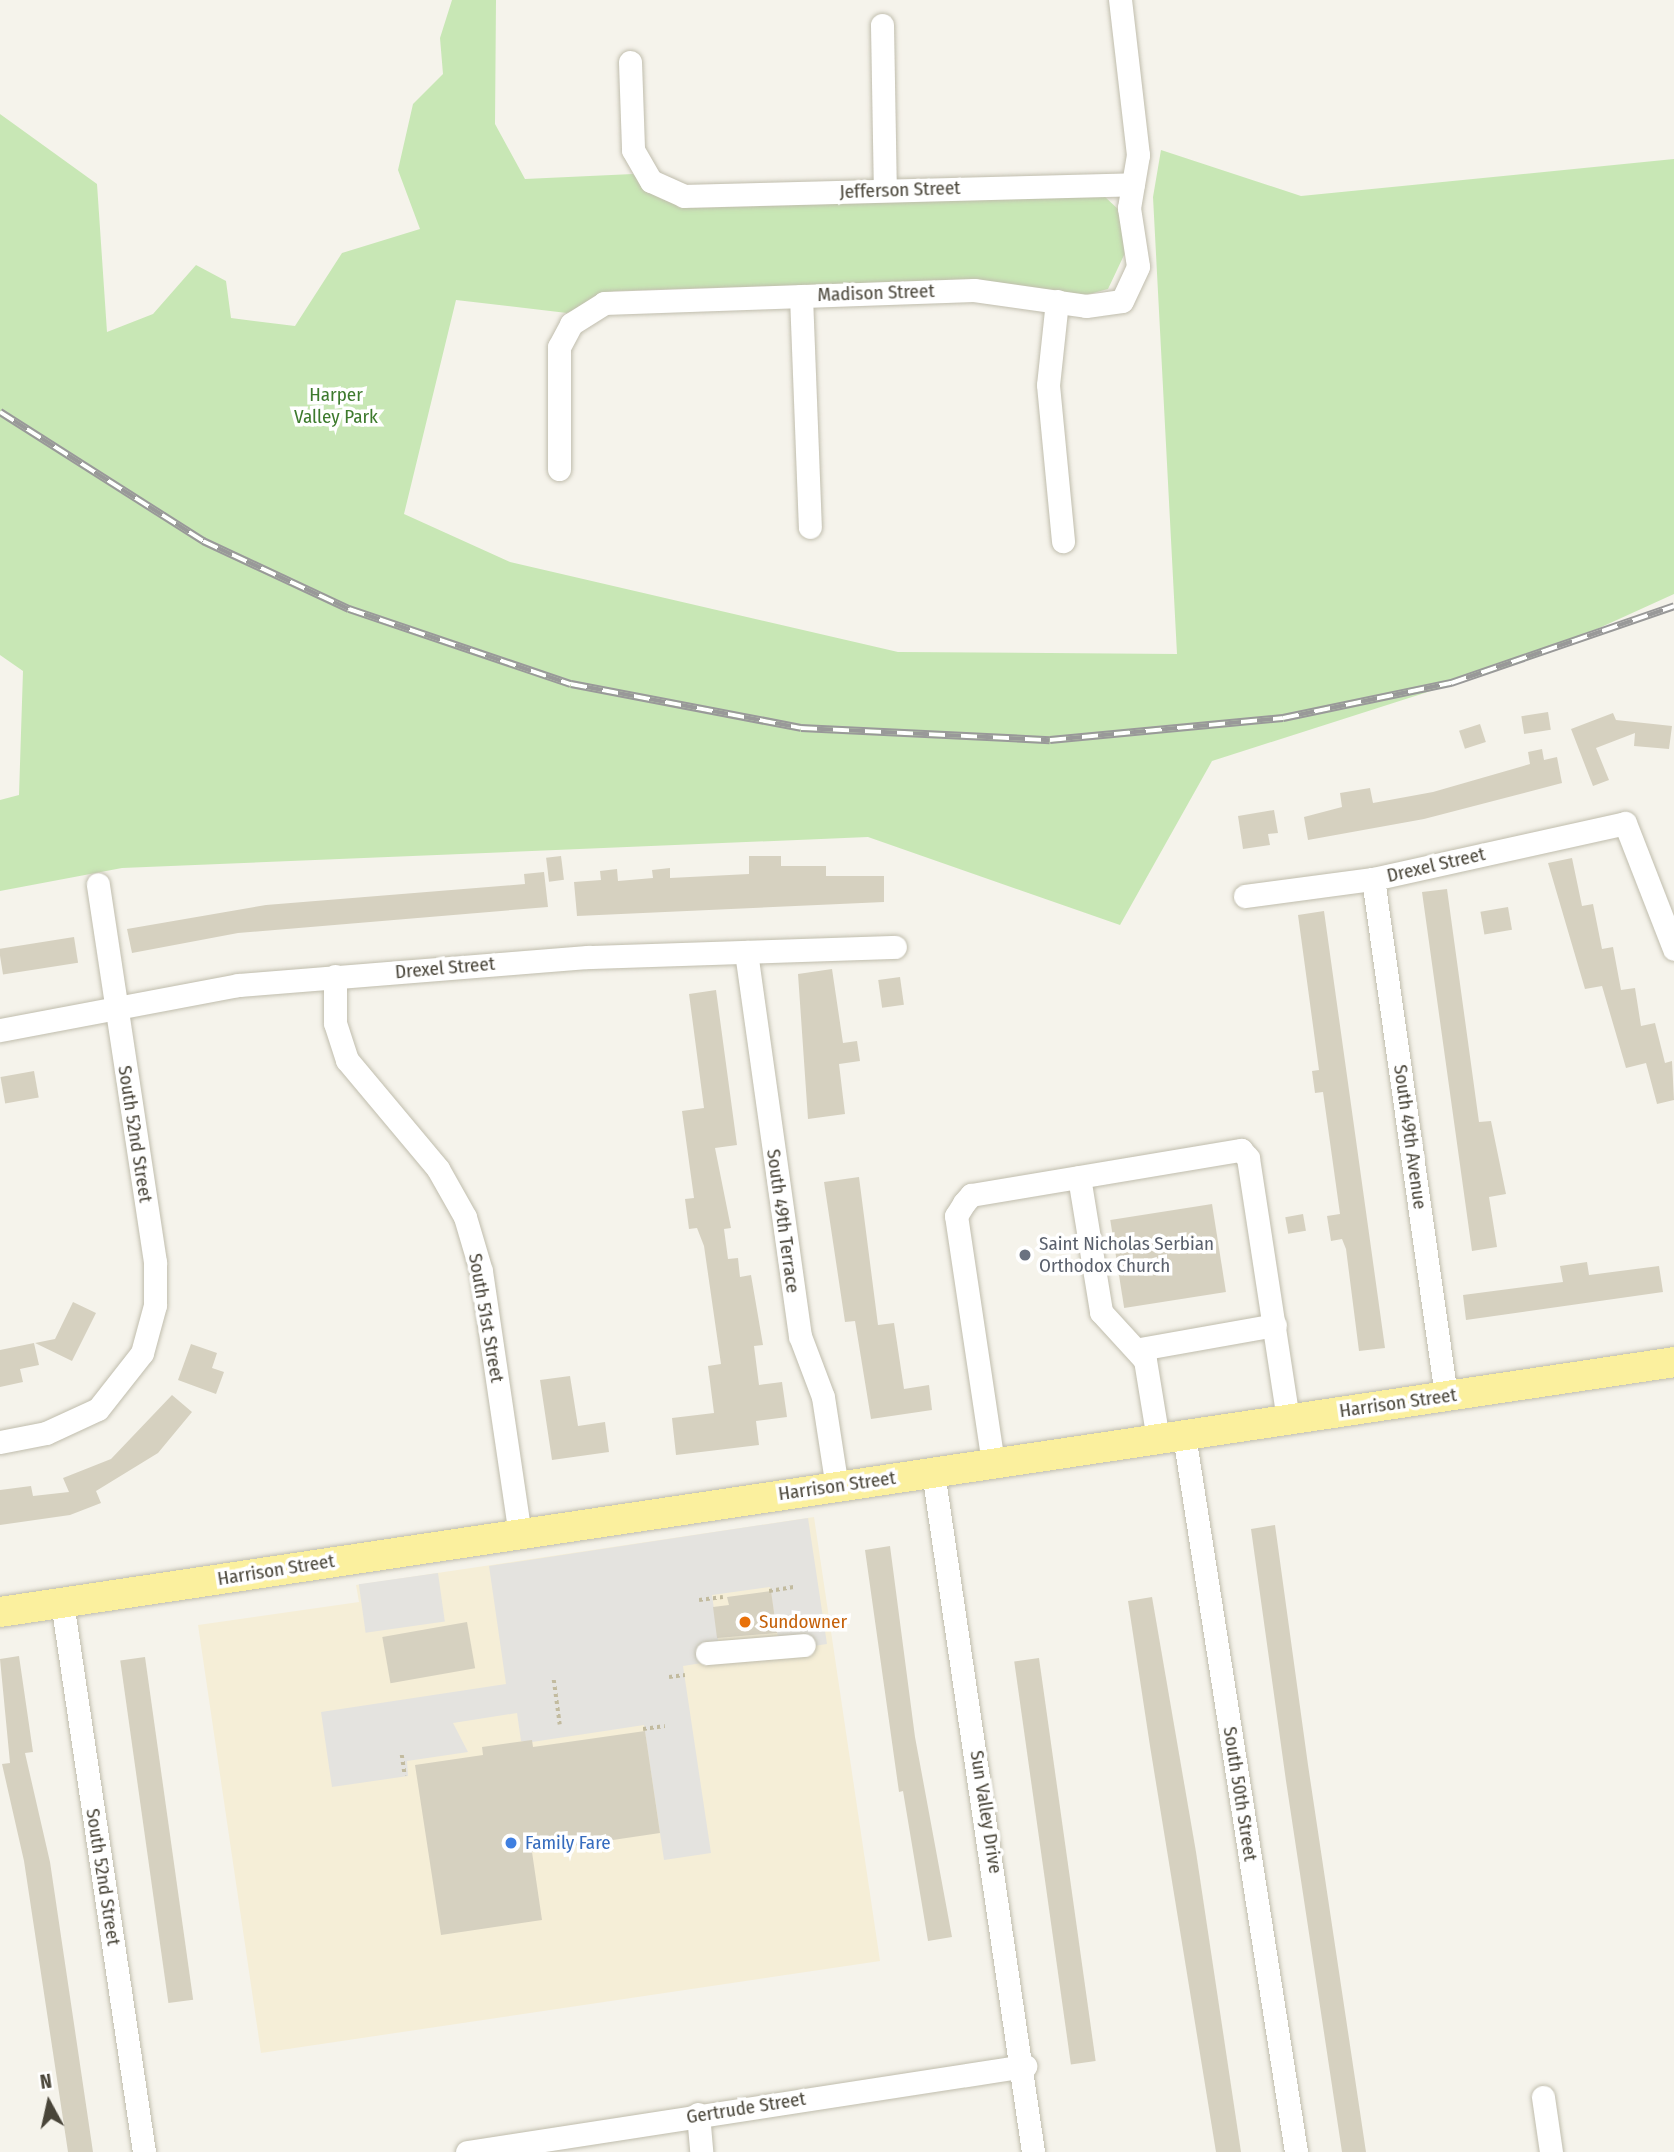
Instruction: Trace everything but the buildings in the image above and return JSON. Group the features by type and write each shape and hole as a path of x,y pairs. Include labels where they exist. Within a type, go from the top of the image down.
{"main road":[{"name":"Harrison Street","path":"0,1612 1674,1362"}],"street":[{"path":"1120,0 1138,125 1133,184"},
{"path":"881,25 885,190"},
{"name":"Jefferson Street","path":"629,62 632,150 651,181 668,192 1133,184"},
{"name":"Madison Street","path":"559,470 559,346 571,324 589,310 621,301 974,290 1100,306 1127,294 1138,266 1129,208 1133,184"},
{"path":"801,296 810,527"},
{"path":"1058,302 1048,385 1063,541"},
{"name":"Drexel Street","path":"1245,896 1373,879 1625,823 1674,949"},
{"name":"South 49th Avenue","path":"1373,879 1446,1396"},
{"name":"South 52nd Street","path":"0,1442 79,1420 127,1379 150,1332 156,1282 98,884"},
{"name":"Drexel Street","path":"0,1030 238,985 335,976 746,952 895,947"},
{"name":"South 49th Terrace","path":"746,952 800,1336 823,1397 837,1487"},
{"name":"South 51st Street","path":"335,976 335,1023 347,1060 438,1168 466,1217 481,1271 520,1534"},
{"path":"993,1463 957,1216 971,1195 1241,1150 1248,1158 1288,1419"},
{"path":"1079,1177 1101,1312 1140,1349 1275,1325"},
{"name":"South 50th Street","path":"1140,1349 1171,1437 1296,2152"},
{"name":"Sun Valley Drive","path":"933,1472 1025,2066 1032,2152"},
{"name":"South 52nd Street","path":"62,1602 144,2152"},
{"path":"706,1653 804,1645"},
{"name":"Gertrude Street","path":"467,2152 1025,2066"},
{"path":"1543,2097 1551,2152"},
{"path":"698,2115 701,2152"}],"path":[{"path":"769,1591 794,1587"},
{"path":"699,1600 723,1597"},
{"path":"669,1677 685,1675"},
{"path":"554,1681 560,1725"},
{"path":"643,1729 665,1726"},
{"path":"402,1755 405,1776"}],"shaded area":[{"path":"814,1517 880,1961 261,2053 198,1625 359,1602 356,1585"},
{"path":"808,1518 827,1644 780,1651 770,1587 712,1595 721,1660 683,1666 711,1853 664,1860 644,1725 532,1742 521,1741 517,1713 453,1723 468,1752 407,1761 408,1776 332,1787 321,1712 506,1684 489,1566"},
{"path":"438,1573 445,1622 366,1633 359,1584"}],"green space":[{"name":"Harper Valley Park","path":"452,0 496,0 495,124 525,179 633,174 661,199 694,208 1104,196 1119,210 1125,253 1108,289 1082,296 970,280 614,291 567,313 456,300 404,514 510,562 898,652 1177,654 1153,197 1161,150 1301,196 1674,159 1674,594 1531,659 1212,761 1120,925 868,837 122,868 0,891 0,800 19,795 23,671 0,655 0,114 97,184 107,332 153,314 196,265 226,281 231,318 295,326 342,253 420,229 398,170 413,104 443,74 440,38"}],"railway":[{"path":"0,412 203,541 349,609 571,684 801,728 1050,740 1283,718 1451,683 1674,606"}],"place":[{"name":"Saint Nicholas Serbian Orthodox Church","path":"1025,1255"},
{"name":"Sundowner","path":"745,1622"},
{"name":"Family Fare","path":"511,1843"}]}
